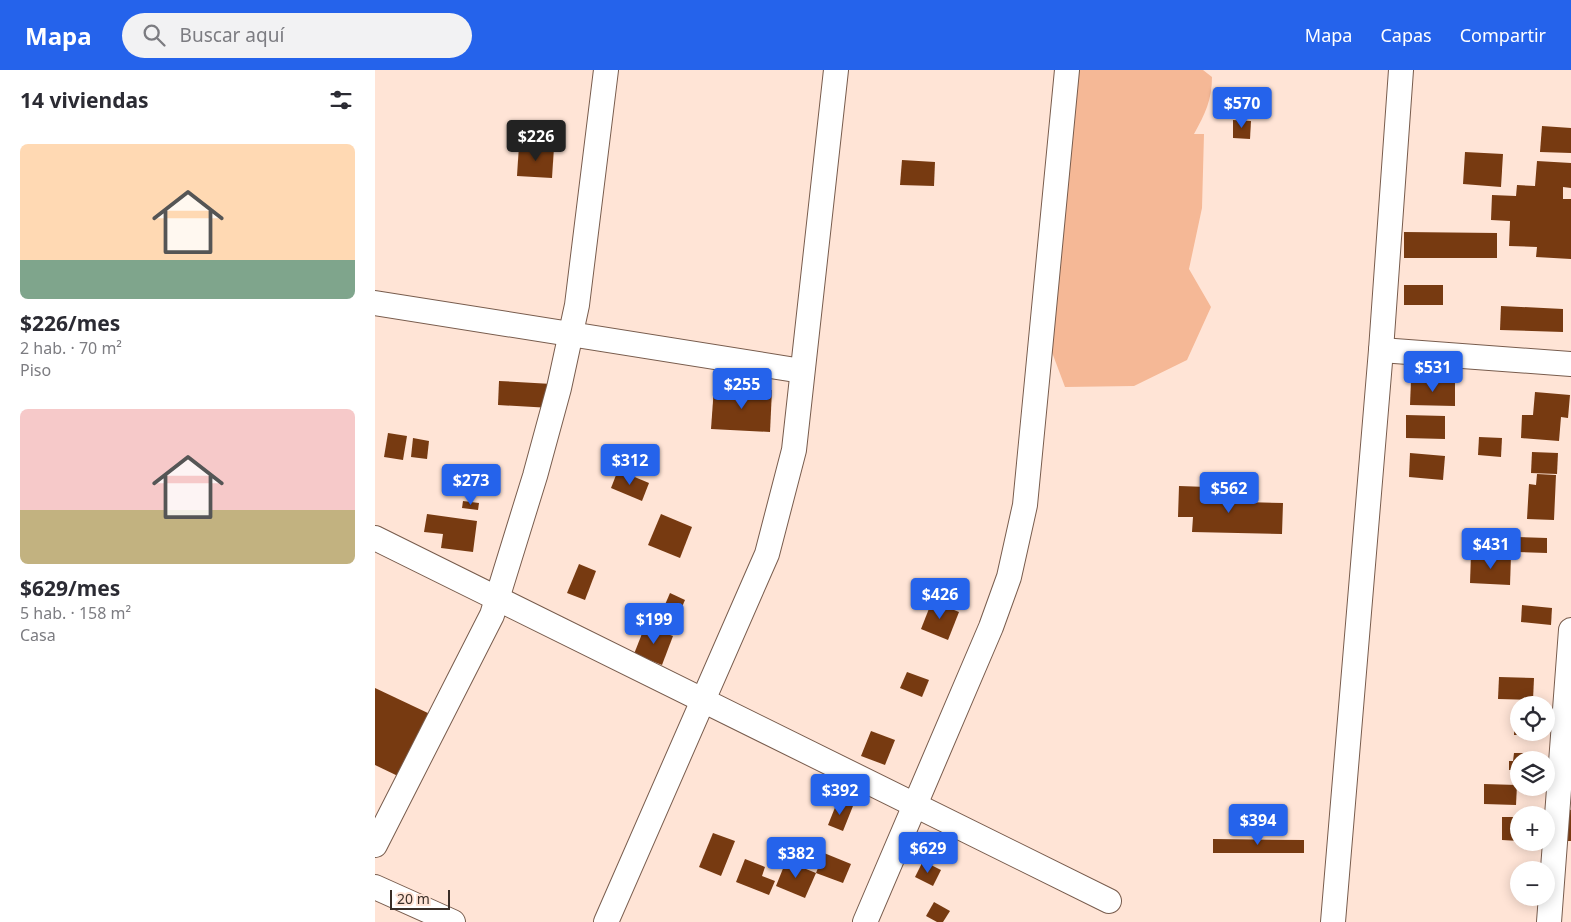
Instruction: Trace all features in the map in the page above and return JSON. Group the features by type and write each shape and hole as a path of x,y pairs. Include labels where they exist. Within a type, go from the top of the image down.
{"street":[{"path":"375,845 492,614 535,476 577,305 606,70"},
{"path":"606,922 767,554 794,450 836,70"},
{"path":"865,922 1001,602 1009,577 1025,505 1067,70"},
{"path":"1333,922 1381,350 1401,70"},
{"path":"375,303 802,370"},
{"path":"1381,350 1571,364"},
{"path":"375,538 1109,901"},
{"path":"1549,922 1566,773 1571,630"},
{"path":"375,887 415,914 453,922"}],"shaded area":[{"path":"1077,70 1203,70 1212,77 1211,93 1207,107 1194,134 1204,134 1202,208 1189,269 1211,307 1187,360 1134,386 1065,387 1044,331"}],"building":[{"path":"1233,120 1251,121 1250,139 1233,138"},
{"path":"1542,126 1571,128 1571,153 1540,152"},
{"path":"519,145 554,147 552,178 517,176"},
{"path":"1465,152 1503,154 1501,187 1463,184"},
{"path":"902,160 935,162 934,186 900,185"},
{"path":"1537,161 1571,163 1571,188 1563,187 1563,199 1571,199 1571,259 1536,257 1537,247 1509,246 1510,221 1491,220 1492,195 1516,196 1517,185 1535,186"},
{"path":"1404,232 1497,233 1497,258 1404,258"},
{"path":"1404,285 1443,285 1443,305 1404,305"},
{"path":"1501,306 1563,309 1563,332 1500,330"},
{"path":"1411,380 1455,381 1455,406 1410,405"},
{"path":"499,381 552,384 551,408 498,405"},
{"path":"714,387 772,390 770,432 711,429"},
{"path":"1535,392 1570,395 1568,418 1561,417 1559,441 1521,438 1522,415 1533,415"},
{"path":"1406,415 1445,416 1445,439 1406,438"},
{"path":"388,433 407,436 403,460 384,457"},
{"path":"1479,437 1502,438 1501,457 1478,455"},
{"path":"413,438 429,441 427,459 411,457"},
{"path":"1532,452 1558,453 1557,474 1531,473"},
{"path":"1410,453 1445,456 1443,480 1409,477"},
{"path":"618,470 649,483 642,501 611,488"},
{"path":"1537,474 1556,475 1554,520 1527,519 1529,484 1536,485"},
{"path":"1179,486 1208,487 1207,501 1283,503 1282,534 1192,532 1193,517 1178,517"},
{"path":"463,501 479,503 478,510 462,508"},
{"path":"427,514 477,521 473,552 441,548 443,534 424,532"},
{"path":"661,514 692,527 680,558 648,545"},
{"path":"1516,537 1547,538 1547,553 1516,552"},
{"path":"1471,554 1511,556 1510,585 1470,583"},
{"path":"579,564 596,571 585,600 567,593"},
{"path":"670,593 685,600 679,614 664,607"},
{"path":"932,601 959,612 948,640 921,629"},
{"path":"1522,605 1552,608 1551,625 1521,622"},
{"path":"645,626 673,636 662,665 634,654"},
{"path":"907,672 929,680 922,697 900,688"},
{"path":"1499,677 1534,678 1533,696 1510,696 1510,699 1498,699"},
{"path":"375,688 430,714 400,777 375,765"},
{"path":"871,731 895,740 885,765 861,756"},
{"path":"1484,784 1510,785 1510,796 1516,796 1516,805 1484,804"},
{"path":"838,800 853,806 843,831 828,825"},
{"path":"1568,809 1571,810 1571,841 1567,841"},
{"path":"1502,817 1510,817 1510,840 1502,840"},
{"path":"713,833 735,841 721,876 699,867"},
{"path":"1213,839 1304,840 1304,853 1213,853"},
{"path":"824,853 851,864 843,883 816,873"},
{"path":"745,859 765,867 762,876 775,881 769,895 736,882"},
{"path":"786,861 816,873 805,898 776,886"},
{"path":"923,861 941,870 933,886 915,877"},
{"path":"934,902 950,911 943,922 937,922 926,916"}]}
